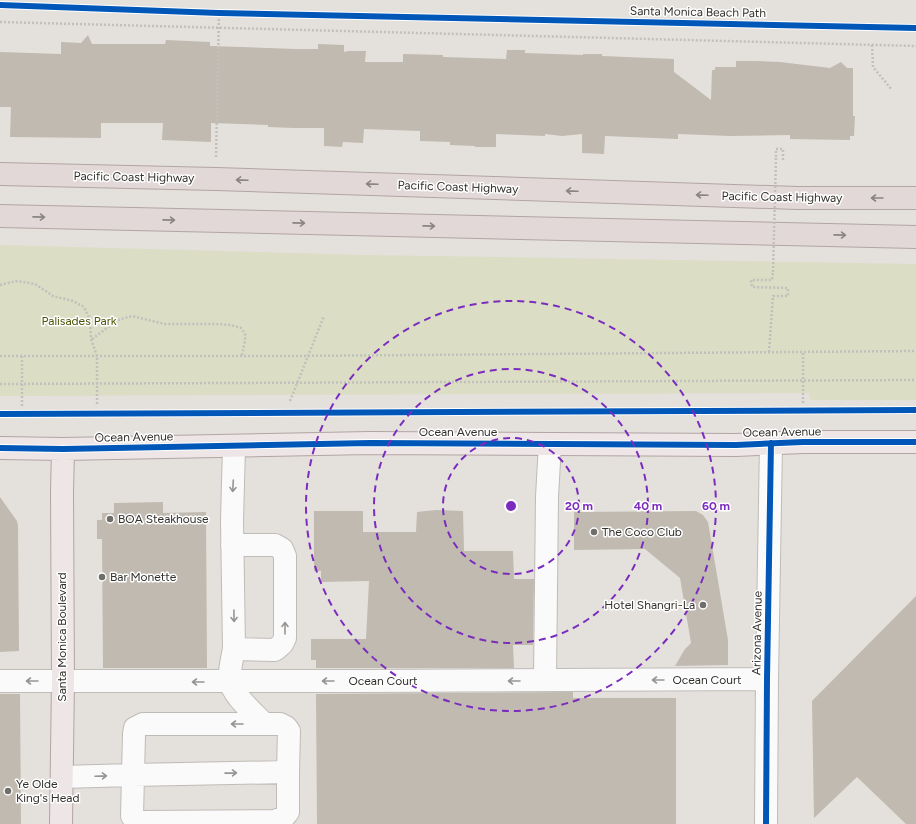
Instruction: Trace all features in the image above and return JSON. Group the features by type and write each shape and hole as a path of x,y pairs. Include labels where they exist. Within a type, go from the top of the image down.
{"highway":[{"name":"Pacific Coast Highway","path":"0,174 216,179 798,198 916,198"},
{"path":"0,216 916,237"}],"main road":[{"name":"Ocean Avenue","path":"0,448 62,449 234,447 370,443 771,444 916,442"},
{"name":"Santa Monica Boulevard","path":"61,824 63,681 62,449"}],"street":[{"path":"545,680 546,496 550,444"},
{"name":"Arizona Avenue","path":"766,824 771,444"},
{"path":"234,447 232,513 234,649 230,667 230,682 236,694 264,724"},
{"path":"232,545 275,545 282,549 285,556 285,638 282,644 275,650 234,649"},
{"name":"Ocean Court","path":"0,681 230,682 767,679"},
{"path":"143,724 264,724 280,724 286,727 289,731 288,812 284,817 275,821 143,822 137,821 132,816 132,775 135,728 143,724"},
{"path":"62,777 288,772"}],"path":[{"path":"211,13 227,13"},
{"path":"216,179 219,13"},
{"path":"0,22 916,46"},
{"path":"872,45 873,67 892,90"},
{"path":"769,352 773,296 788,296 788,288 752,287 751,280 772,280 776,149 783,149 783,162"},
{"path":"0,285 16,281 35,284 53,296 80,304 88,314 90,320 91,339 97,356 97,406"},
{"path":"91,339 118,320 132,316 165,324 231,325 241,328 244,334 245,341 242,355"},
{"path":"290,401 324,316"},
{"path":"0,356 644,354 916,351"},
{"path":"803,403 804,352"},
{"path":"22,355 22,406"},
{"path":"0,384 803,382 916,380"}],"green space":[{"name":"Palisades Park","path":"0,245 365,255 916,264 916,400 810,400 809,393 0,396"}],"building":[{"path":"88,35 92,44 165,44 166,40 210,42 210,46 296,49 318,49 318,44 344,45 344,52 366,51 365,62 403,62 403,54 506,59 507,50 525,50 525,53 583,55 602,54 602,56 674,59 674,72 711,100 712,70 715,70 715,67 736,67 736,61 756,61 780,62 830,68 841,62 847,68 853,68 853,116 855,116 854,136 850,136 850,140 790,139 790,135 730,136 678,134 678,139 605,136 604,154 582,153 582,134 562,136 545,134 545,136 496,134 496,147 475,147 450,145 450,142 420,141 420,131 364,129 363,143 343,142 342,147 324,146 324,128 268,127 268,125 211,123 211,142 162,140 163,123 101,123 101,138 10,137 11,107 0,107 0,52 61,54 61,42 81,43"},
{"path":"0,497 17,521 18,526 19,651 0,652"},
{"path":"163,502 163,513 206,512 207,668 103,668 102,539 97,539 97,520 102,520 102,513 114,513 114,503"},
{"path":"436,510 463,511 464,551 513,551 514,579 534,579 533,645 513,645 514,668 316,668 316,660 311,660 311,639 366,639 369,581 321,582 321,571 314,571 314,511 363,511 363,532 416,532 417,512"},
{"name":"Hotel Shangri-La","path":"696,511 703,515 708,522 728,640 728,665 675,666 685,649 691,643 680,578 645,549 574,550 574,512"},
{"path":"916,596 916,824 906,824 857,777 814,818 812,701"},
{"path":"573,692 573,698 676,698 676,824 317,824 316,694"},
{"path":"0,694 20,694 21,824 0,824"}],"cycle path":[{"name":"Santa Monica Beach Path","path":"0,5 219,13 916,28"},
{"path":"0,414 916,410"},
{"path":"0,448 63,449 370,443 736,445 803,442 916,442"},
{"path":"766,824 771,443"}],"place":[{"name":"BOA Steakhouse","path":"110,519"},
{"name":"The Coco Club","path":"594,532"},
{"name":"Bar Monette","path":"102,577"},
{"name":"Hotel Shangri-La","path":"703,605"},
{"name":"Ye Olde King's Head","path":"8,791"}]}
